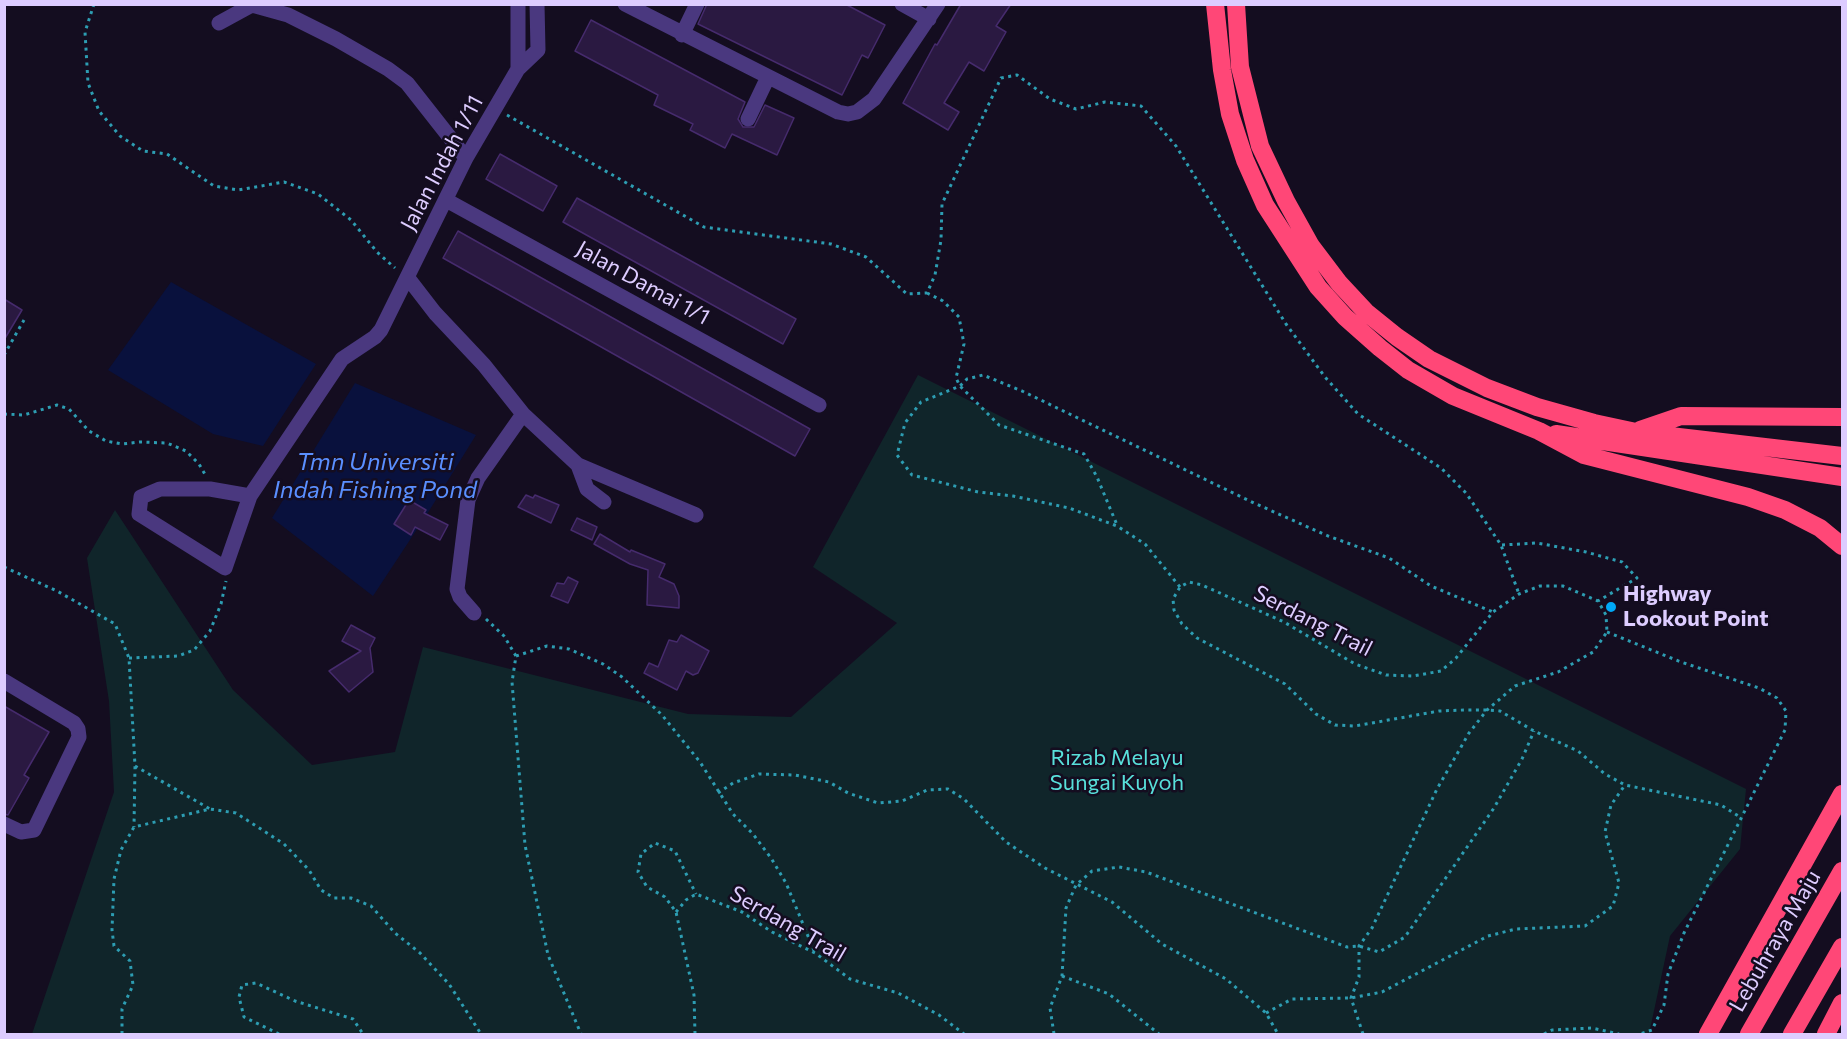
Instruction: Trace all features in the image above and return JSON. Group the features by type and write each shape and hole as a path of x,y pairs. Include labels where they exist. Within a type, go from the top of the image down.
{"highway":[{"path":"1215,4 1230,114 1245,160 1265,205 1318,287 1345,317 1408,370 1453,396 1539,431 1584,455 1748,497 1785,510 1820,528 1842,546"},
{"path":"1236,4 1240,67 1260,146 1286,201 1311,246 1339,284 1366,312 1397,337 1449,369 1487,388 1537,407 1635,432 1842,456"},
{"path":"1635,432 1681,416 1842,417"},
{"path":"1539,431 1626,447 1842,477"},
{"path":"1708,1035 1842,794"},
{"name":"Lebuhraya Maju","path":"1749,1035 1842,871"},
{"path":"1792,1035 1842,947"},
{"path":"1826,1035 1842,1004"}],"street":[{"path":"518,4 518,69"},
{"name":"Jalan Indah 1/11","path":"225,567 250,496 342,358 375,337 381,330 466,158 518,69 538,50 537,4"},
{"path":"625,4 682,35 838,112 857,112 874,99 938,4"},
{"path":"682,35 697,4"},
{"path":"902,4 929,19"},
{"path":"219,23 252,5 288,15 336,39 388,69 407,83 466,158"},
{"path":"748,119 768,77"},
{"name":"Jalan Damai 1/1","path":"446,200 819,405"},
{"path":"408,278 435,313 484,365 523,414 578,465 696,515"},
{"path":"474,613 460,597 457,589 468,500 478,478 523,414"},
{"path":"578,465 587,489 604,502"},
{"path":"225,567 139,514 141,496 160,489 210,489 250,496"},
{"path":"4,681 74,723 79,737 34,830 29,832 4,824"}],"path":[{"path":"94,4 85,32 88,82 99,111 120,136 143,151 167,154 214,186 238,190 284,182 318,194 351,220 377,252 408,278"},
{"path":"927,293 934,275 941,240 942,204 1001,78 1017,75 1050,99 1077,109 1105,102 1141,106 1176,146 1286,324 1325,377 1358,414 1441,468 1466,493 1501,545 1519,594"},
{"path":"495,108 704,227 831,244 866,256 907,294 927,293 943,301 958,317 964,344 956,378 960,386 999,424 1084,454 1097,477 1117,526"},
{"path":"4,355 24,320"},
{"path":"1493,612 1431,586 1389,558 1328,536 1265,508 1022,391 983,375 968,379 960,386 921,402 905,423 897,455 912,475 978,492 1013,496 1069,508 1117,526 1145,544 1180,587 1173,599 1174,610 1182,624 1197,638 1285,684 1316,714 1335,725 1355,726 1439,711 1500,711 1534,731 1578,751 1605,774 1625,785 1721,806 1740,818"},
{"path":"4,414 24,415 57,405 69,409 89,431 106,441 122,444 167,443 186,451 199,464 210,489"},
{"path":"1363,1035 1351,998 1359,977 1359,946 1372,928 1437,789 1469,733 1487,710 1515,686 1558,672 1593,651 1607,632 1606,615 1598,601 1637,578 1622,562 1586,552 1537,543 1501,545"},
{"path":"4,567 57,591 115,624 129,658 135,766 134,827 121,850 114,879 112,930 114,946 130,962 133,985 122,1009 122,1035"},
{"path":"129,658 178,656 194,650 210,631 221,604 226,586 225,567"},
{"name":"Serdang Trail","path":"1180,587 1189,582 1202,585 1284,622 1355,664 1386,675 1413,676 1441,671 1456,658 1493,612 1519,594 1540,586 1563,586 1598,601"},
{"path":"474,613 495,627 516,656 512,682 525,845 548,955 581,1035"},
{"path":"1607,632 1701,669 1759,688 1777,698 1786,711 1785,730 1684,933 1668,974 1664,1005 1651,1033 1640,1035"},
{"path":"516,656 547,646 569,649 603,664 622,676 662,715 700,762 718,794 771,858 786,883 815,953"},
{"path":"1054,1035 1050,1008 1062,976 1066,908 1076,885 1092,871 1119,867 1146,872 1347,947 1359,946 1379,952 1405,938 1494,808 1522,759 1534,731"},
{"path":"135,766 210,809 236,813 284,844 309,870 321,890 334,898 351,897 371,906 395,933 420,953 449,984 481,1035"},
{"path":"718,794 733,783 759,774 795,775 829,782 848,793 878,803 902,801 927,790 948,789 964,799 1006,842 1076,885 1112,902 1162,944 1226,979 1266,1013 1278,1035"},
{"path":"1266,1013 1292,999 1351,998 1382,992 1488,936 1516,929 1586,926 1613,906 1619,883 1605,832 1611,805 1625,785"},
{"path":"134,827 210,809"},
{"path":"695,1035 694,995 676,912 665,897 647,887 638,872 641,854 655,843 675,851 696,894"},
{"name":"Serdang Trail","path":"676,912 686,900 696,894 742,912 772,932 815,953 850,979 898,993 939,1015 964,1035"},
{"path":"1062,976 1109,994 1159,1035"},
{"path":"279,1035 244,1017 238,997 242,985 256,983 295,1001 353,1018 363,1035"},
{"path":"1544,1035 1552,1030 1592,1028 1619,1035"}],"green space":[{"name":"Rizab Melayu Sungai Kuyoh","path":"918,375 1746,789 1740,849 1670,936 1649,1034 32,1034 114,792 109,701 87,558 115,510 233,690 312,765 395,752 423,647 688,714 791,717 897,623 813,567"}],"water":[{"name":"Tmn Universiti Indah Fishing Pond","path":"171,282 316,364 263,446 213,434 108,370"},
{"name":"Tmn Universiti Indah Fishing Pond","path":"355,383 476,435 373,596 272,518"}],"building":[{"path":"707,4 845,4 885,25 868,58 862,55 842,95 698,24"},
{"path":"961,4 1011,4 996,26 1006,32 984,71 969,62 944,103 959,112 948,130 903,103 935,44 937,45"},
{"path":"591,20 745,102 738,119 743,127 754,127 765,105 794,118 777,155 732,134 725,148 690,130 693,124 654,105 658,95 575,51"},
{"path":"500,154 557,186 543,211 486,179"},
{"path":"577,198 796,319 783,344 563,222"},
{"path":"458,231 810,429 795,456 443,258"},
{"path":"4,299 22,310 4,340"},
{"path":"526,495 533,498 535,495 559,505 551,523 518,507"},
{"path":"409,500 426,510 424,513 448,525 440,540 415,527 411,535 394,524"},
{"path":"577,518 597,527 592,540 571,530"},
{"path":"600,534 630,552 631,550 665,564 659,577 674,584 679,596 679,608 647,605 648,570 630,564 594,544"},
{"path":"568,577 578,582 568,603 551,596 557,583 564,584"},
{"path":"351,625 375,638 370,648 373,672 349,692 329,671 361,651 342,641"},
{"path":"681,635 709,651 698,673 693,675 686,671 677,690 644,673 649,663 658,667 669,640 677,642"},
{"path":"4,706 49,732 24,775 29,778 8,815 4,814"}],"place":[{"name":"Highway Lookout Point","path":"1611,607"}]}
